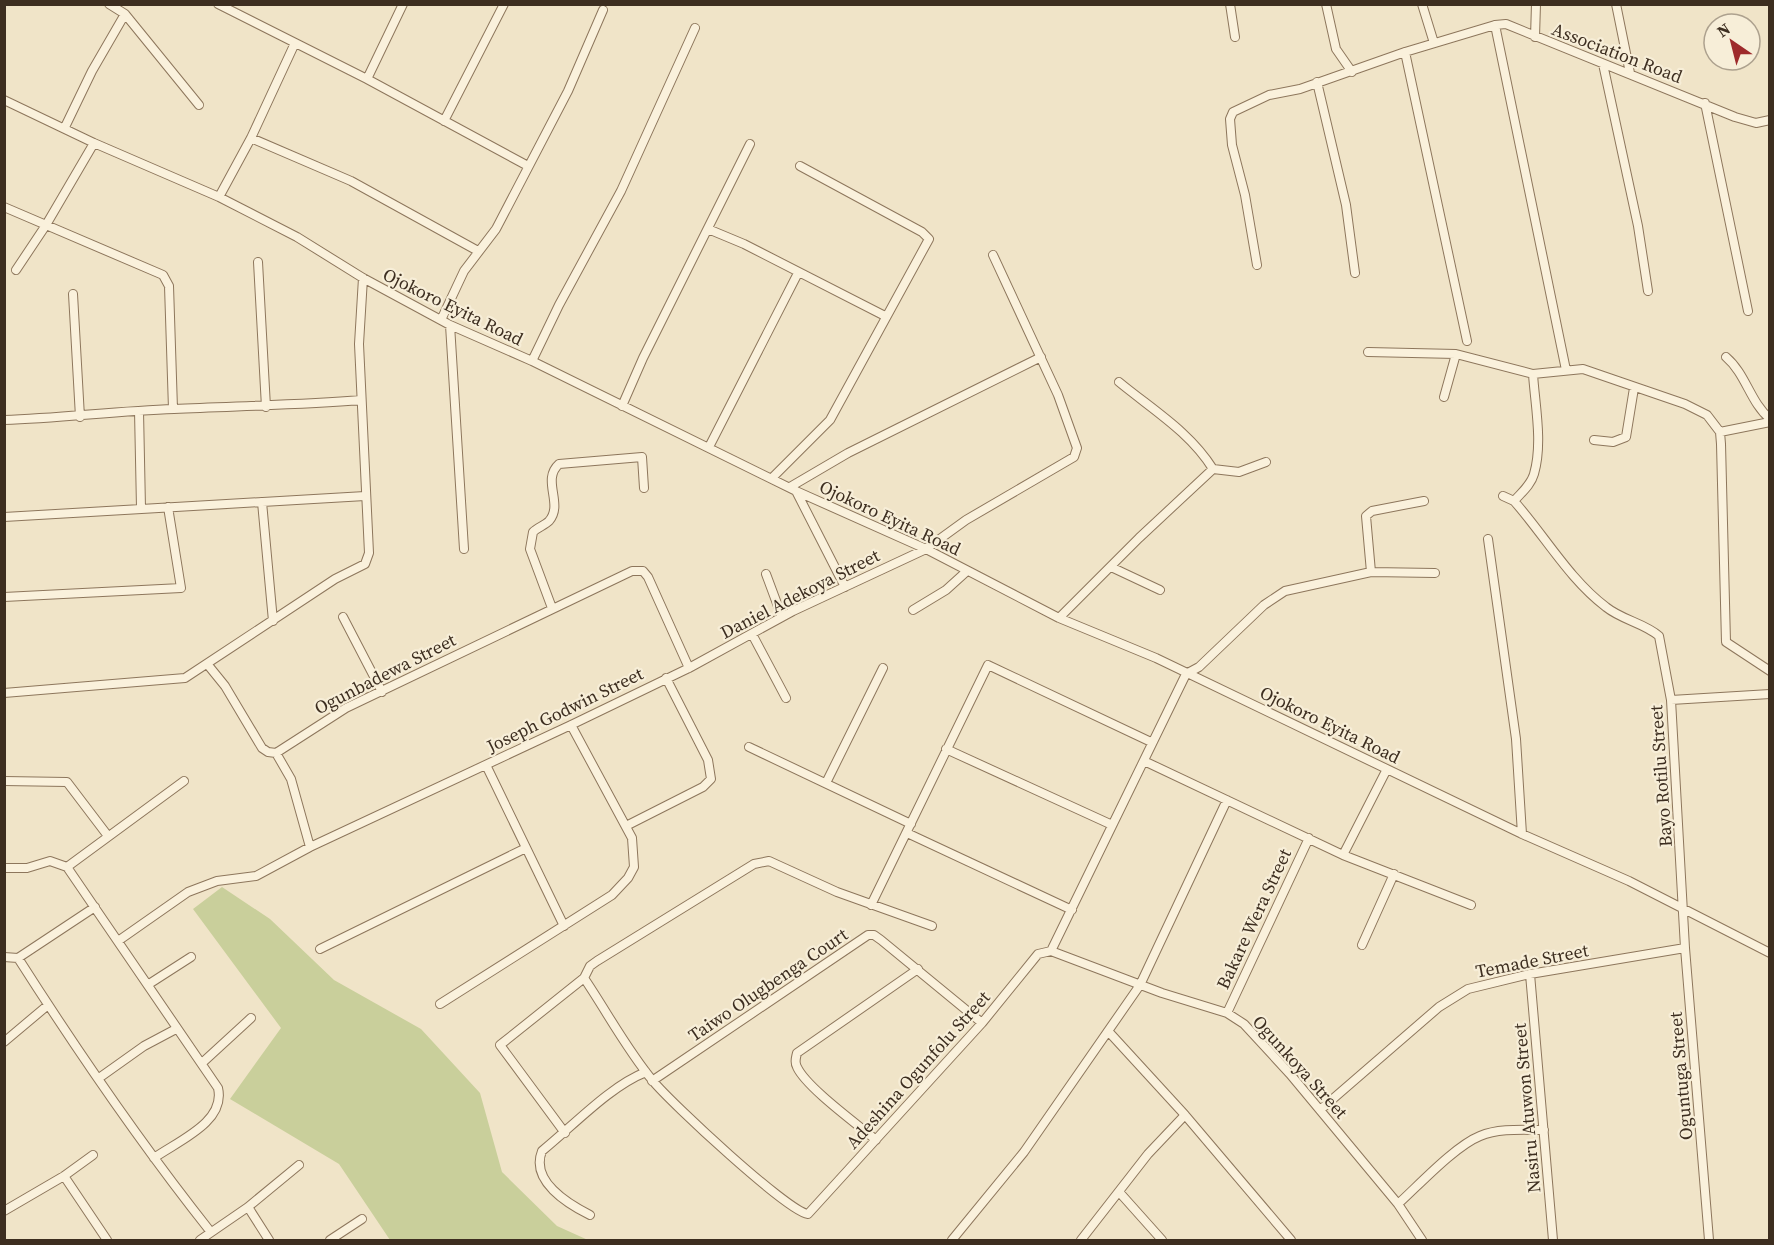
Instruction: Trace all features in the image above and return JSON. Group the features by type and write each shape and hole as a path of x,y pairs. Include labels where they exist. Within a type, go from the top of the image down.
{"street":[{"path":"109,4 125,14 199,105"},
{"path":"218,4 367,79 528,166"},
{"path":"367,79 403,4"},
{"path":"444,121 504,4"},
{"path":"1230,4 1235,37"},
{"path":"1326,4 1336,48 1352,72"},
{"path":"1422,4 1434,43"},
{"path":"1535,37 1536,4"},
{"path":"1616,4 1630,72"},
{"path":"441,320 464,271 496,228 568,91 603,10"},
{"path":"65,127 92,71 125,14"},
{"name":"Association Road","path":"1257,265 1245,195 1234,157 1230,119 1233,112 1252,102 1495,25 1506,24 1746,120 1756,123 1770,120"},
{"path":"1495,25 1566,370"},
{"path":"532,361 559,305 621,191 695,28"},
{"path":"219,196 251,138 295,43"},
{"path":"1405,52 1467,340"},
{"path":"1603,64 1638,226 1648,291"},
{"path":"1317,82 1346,205 1355,273"},
{"name":"Ojokoro Eyita Road","path":"4,100 65,127 94,143 219,196 297,237 363,278 450,325 532,361 773,477 793,489 926,549 1059,618 1156,658 1522,834 1685,908 1770,953"},
{"path":"1705,104 1742,271 1748,311"},
{"path":"251,138 351,181 478,251"},
{"path":"16,270 46,225 94,143"},
{"path":"622,406 750,144"},
{"path":"773,477 830,420 929,238 800,166"},
{"path":"4,207 155,272 167,280 173,409"},
{"path":"708,229 744,244 885,316"},
{"path":"845,587 793,489 848,453 1041,357 993,255"},
{"path":"258,262 266,407"},
{"path":"710,447 798,273"},
{"path":"4,693 176,680 208,665 335,579 365,564 369,553 364,496 359,344 363,278"},
{"path":"73,294 80,417"},
{"path":"450,325 464,549"},
{"path":"1368,352 1456,354 1533,374 1566,370 1590,371 1685,404 1707,415 1720,432 1726,642 1770,671"},
{"path":"1444,397 1456,354"},
{"name":"Daniel Adekoya Street","path":"689,668 782,616 926,549 966,520 1063,465 1077,452 1058,395 1041,357"},
{"path":"1726,357 1736,365 1757,408 1770,421"},
{"path":"1503,496 1514,501 1534,474 1537,441 1533,374"},
{"path":"1119,382 1179,428 1203,454 1213,469 1239,472 1266,462"},
{"path":"1594,440 1613,442 1626,437 1634,388"},
{"path":"4,420 361,400"},
{"path":"139,411 141,508"},
{"path":"1720,432 1770,421"},
{"path":"552,608 535,566 531,538 533,532 549,521 552,514 551,476 555,468 560,464 642,457 644,488"},
{"path":"1059,618 1213,469"},
{"path":"4,517 364,496"},
{"path":"1371,572 1366,516 1372,511 1424,501"},
{"name":"Bayo Rotilu Street","path":"1514,501 1577,580 1618,616 1657,634 1671,699 1685,908"},
{"path":"262,502 273,621"},
{"path":"4,597 181,588 168,507"},
{"path":"1488,539 1516,739 1522,834"},
{"path":"1111,567 1160,590"},
{"name":"Ogunbadewa Street","path":"276,753 321,723 552,608 632,571 643,571 648,577 689,668"},
{"path":"913,610 946,590 966,571"},
{"path":"1051,951 1110,824 1186,674 1199,667 1264,605 1286,591 1371,572 1435,573"},
{"path":"766,574 782,616"},
{"path":"343,617 382,692"},
{"path":"752,634 786,698"},
{"path":"208,665 225,686 262,748 276,753 291,778 310,847"},
{"path":"872,905 988,665 1151,742"},
{"name":"Joseph Godwin Street","path":"564,926 486,765 689,668"},
{"path":"826,783 884,669"},
{"path":"626,826 703,787 711,778 708,760 666,678"},
{"path":"1671,699 1770,694"},
{"path":"440,1004 612,895 628,878 634,861 632,838 571,725"},
{"path":"748,747 910,824"},
{"path":"946,749 1110,824"},
{"path":"1143,761 1343,855 1471,904"},
{"path":"118,941 188,892 217,881 256,876 310,847 486,765"},
{"path":"1343,855 1387,769"},
{"path":"4,781 67,782 108,836"},
{"path":"67,867 184,781"},
{"path":"952,1240 1024,1152 1140,985 1227,800"},
{"path":"907,833 1072,910"},
{"name":"Bakare Wera Street","path":"1227,1013 1309,838"},
{"path":"320,949 526,848"},
{"path":"4,868 27,868 50,861 67,867 218,1088 220,1106 213,1117 154,1158"},
{"path":"565,1133 500,1045 584,978 597,961 762,862 769,861 872,905 932,926"},
{"path":"1362,945 1394,874"},
{"path":"4,957 18,958 94,907"},
{"name":"Oguntuga Street","path":"1685,908 1685,948 1709,1240"},
{"name":"Taiwo Olugbenga Court","path":"652,1081 868,936 874,935 881,940 982,1023"},
{"name":"Temade Street","path":"1320,1110 1439,1007 1468,989 1530,974 1685,948"},
{"name":"Ogunkoya Street","path":"1051,951 1140,985 1227,1013 1262,1041 1398,1204 1422,1240"},
{"name":"Adeshina Ogunfolu Street","path":"652,1081 778,1198 808,1214 982,1023 1038,954 1051,951"},
{"path":"149,984 192,957"},
{"path":"18,958 154,1158 210,1231"},
{"path":"876,1140 809,1082 796,1066 795,1058 798,1053 918,969"},
{"name":"Nasiru Atuwon Street","path":"1530,974 1553,1240"},
{"path":"584,978 652,1081"},
{"path":"4,1042 48,1005"},
{"path":"202,1063 251,1018"},
{"path":"99,1078 144,1046 176,1029"},
{"path":"1108,1031 1185,1115 1291,1240"},
{"path":"590,1215 561,1199 540,1168 539,1160 542,1151 628,1080 646,1072"},
{"path":"1081,1240 1149,1154 1185,1115"},
{"path":"1398,1204 1466,1144 1480,1136 1496,1131 1544,1130"},
{"path":"4,1211 64,1176 93,1155"},
{"path":"200,1240 248,1207 299,1165"},
{"path":"64,1176 107,1240"},
{"path":"1120,1192 1162,1240"},
{"path":"248,1207 270,1240"},
{"path":"330,1240 362,1219"}],"green space":[{"path":"222,887 270,919 334,980 421,1029 480,1093 502,1172 557,1226 588,1240 390,1240 339,1164 230,1099 281,1028 193,909"}]}
